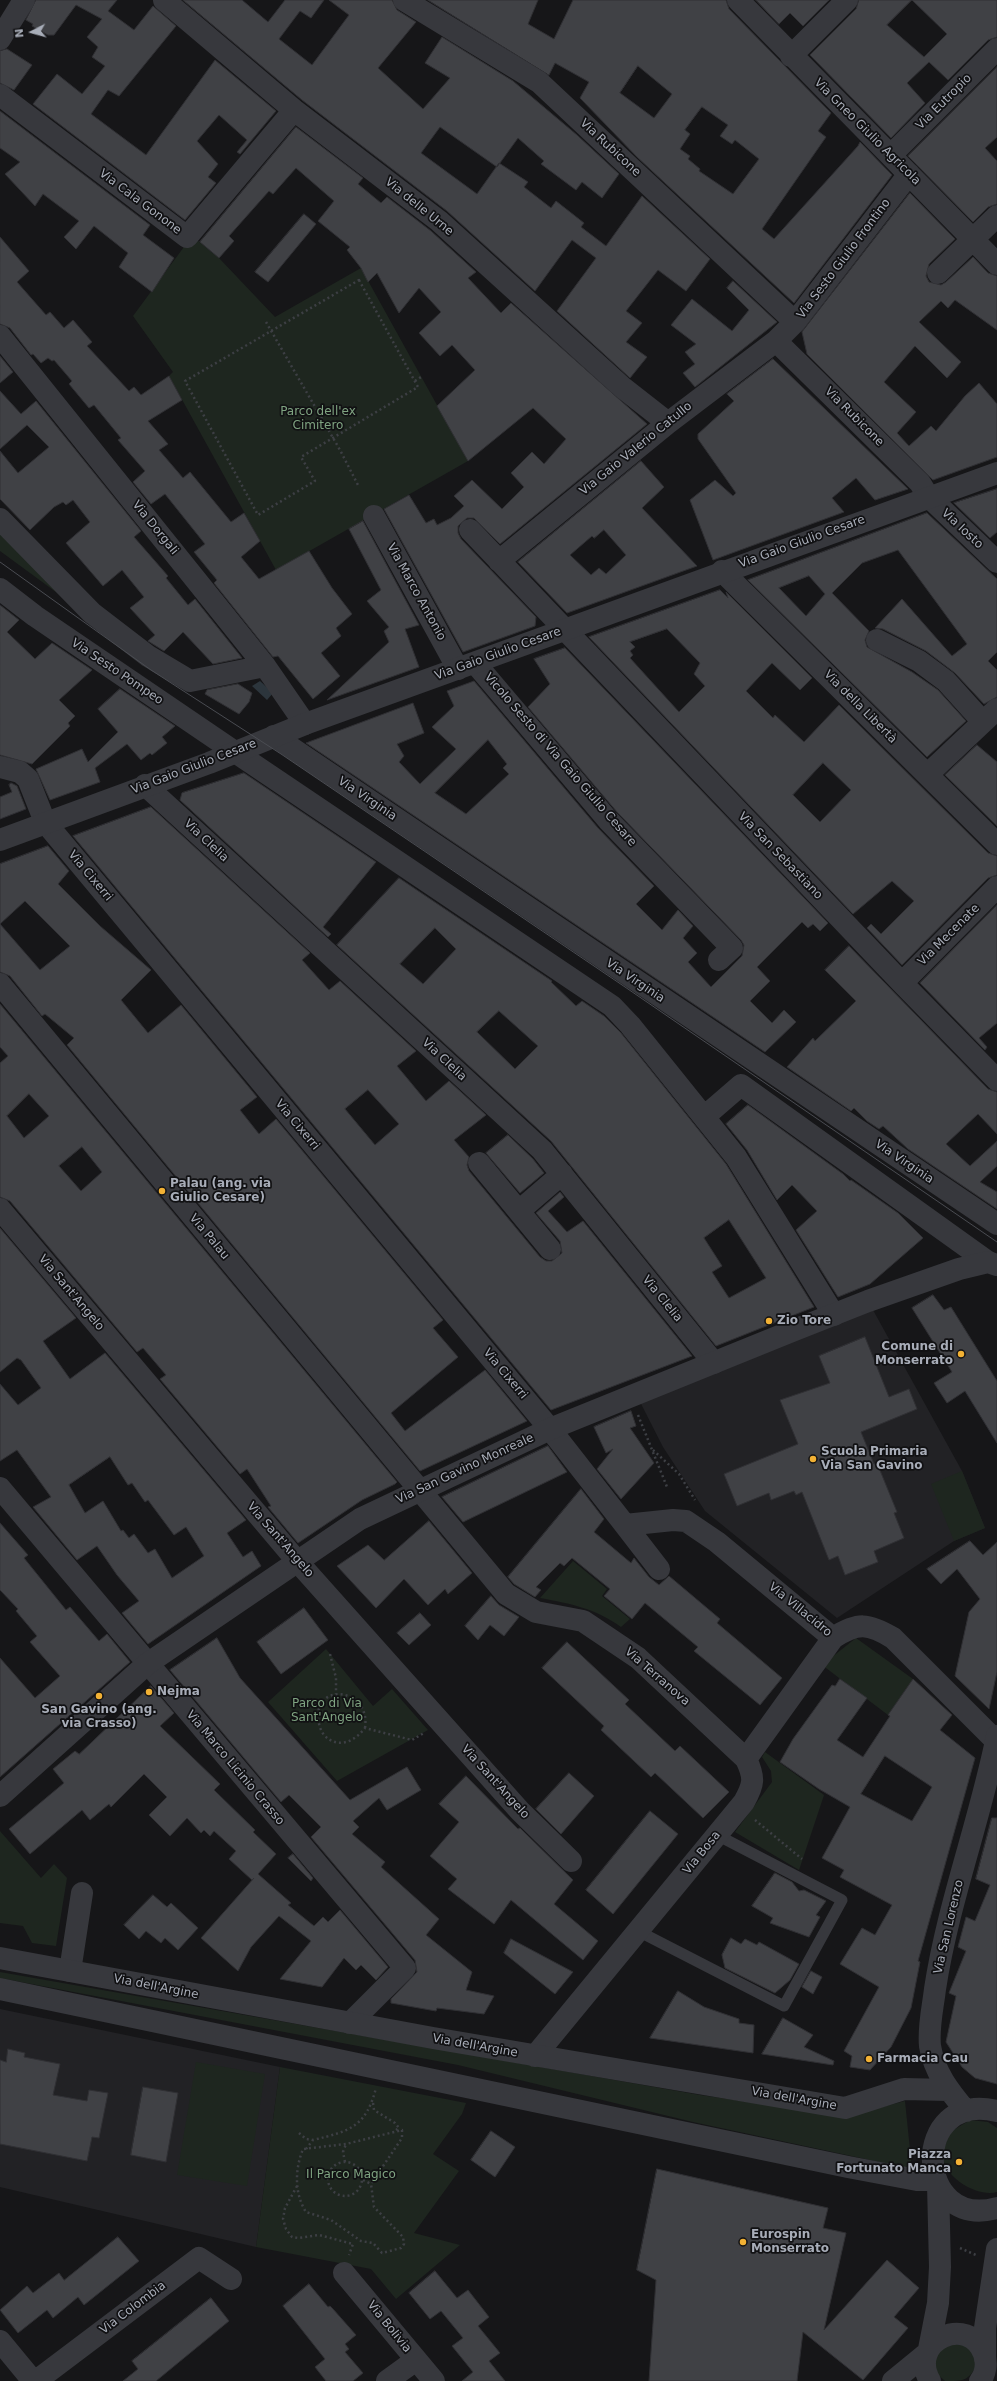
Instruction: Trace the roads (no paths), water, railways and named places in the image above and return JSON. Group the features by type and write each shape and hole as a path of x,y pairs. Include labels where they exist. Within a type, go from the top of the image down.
{"street":[{"path":"0,39 24,0"},
{"name":"Via delle Urne","path":"164,0 294,110 439,221 610,377 668,423"},
{"name":"Via Rubicone","path":"404,0 539,82 796,322"},
{"name":"Via Gneo Giulio Agricola","path":"738,0 791,56 997,264"},
{"path":"791,56 847,0"},
{"name":"Via Eutropio","path":"891,156 997,49"},
{"name":"Via Cala Gonone","path":"0,95 187,237 294,110"},
{"name":"Via Sesto Giulio Frontino","path":"776,341 796,322 909,174"},
{"path":"938,273 997,216"},
{"name":"Via Dorgali","path":"0,336 265,666 305,724"},
{"name":"Via Rubicone","path":"776,341 920,483 928,496"},
{"name":"Via Gaio Valerio Catullo","path":"499,561 668,423 776,341"},
{"name":"Via Gaio Giulio Cesare","path":"0,840 235,752 305,724 928,496 997,473"},
{"name":"Via Iosto","path":"928,496 997,562"},
{"name":"Via Marco Antonio","path":"374,516 466,666"},
{"path":"0,519 92,613 148,656 190,680 265,666"},
{"name":"Via San Sebastiano","path":"470,530 902,983 997,1080"},
{"name":"Via della Libertà","path":"722,571 997,844"},
{"name":"Via Sesto Pompeo","path":"0,589 36,616 235,752"},
{"path":"877,640 918,661 990,716 928,774"},
{"name":"Vicolo Sesto di Via Gaio Giulio Cesare","path":"466,666 608,820 732,948 719,960"},
{"name":"Via Virginia","path":"274,736 997,1224"},
{"path":"235,752 612,1006 630,1025 736,1157 834,1315"},
{"name":"Via Cixerri","path":"0,767 20,772 28,779 45,822 550,1429"},
{"name":"Via Clelia","path":"145,785 542,1150 714,1362"},
{"name":"Via Mecenate","path":"902,983 997,888"},
{"name":"Via Palau","path":"0,984 418,1490"},
{"path":"704,1117 741,1086 993,1264"},
{"path":"479,1163 550,1250"},
{"path":"519,1211 562,1174"},
{"name":"Via Sant'Angelo","path":"0,1209 297,1561 520,1811 572,1861"},
{"name":"Via San Gavino Monreale","path":"0,1796 147,1664 360,1519 418,1490 550,1429 714,1362 834,1315 959,1269 993,1264"},
{"path":"550,1429 659,1569"},
{"name":"Via Marco Licinio Crasso","path":"0,1488 405,1968 350,2023"},
{"name":"Via Terranova","path":"418,1490 506,1594 536,1612 583,1621 638,1658 746,1759"},
{"name":"Via Villacidro","path":"625,1525 673,1520 686,1521 717,1542 833,1638 850,1627 874,1627 893,1638 997,1739"},
{"path":"746,1759 833,1638"},
{"name":"Via San Lorenzo","path":"966,2112 949,2090 938,2071 930,2046 930,2022 939,1960 997,1739"},
{"name":"Via Bosa","path":"535,2056 739,1807 753,1787 752,1772 746,1759"},
{"path":"70,1971 82,1893"},
{"name":"Via dell'Argine","path":"0,1958 535,2056 845,2108 904,2089 949,2090"},
{"path":"0,1989 848,2167 917,2180 937,2182 949,2198 965,2207 982,2210 997,2208"},
{"path":"930,2381 925,2369 938,2303 940,2238 937,2182 932,2158 937,2136 946,2123 966,2112 976,2109 997,2111"},
{"path":"983,2374 985,2328 996,2256"},
{"name":"Via Colombia","path":"36,2381 199,2258 231,2280"},
{"name":"Via Bolivia","path":"344,2273 434,2381"},
{"path":"893,2381 928,2351 942,2336 962,2335 973,2340 979,2345 984,2355 983,2374"},
{"path":"0,2341 32,2381"},
{"path":"387,2381 416,2360"}],"lane":[{"path":"638,1931 784,2006 842,1900 717,1835"}],"tram line":[{"path":"0,562 151,670 281,754 625,987 997,1242"}],"place":[{"name":"Palau (ang. via Giulio Cesare)","path":"162,1191"},
{"name":"Zio Tore","path":"769,1321"},
{"name":"Comune di Monserrato","path":"961,1354"},
{"name":"Scuola Primaria Via San Gavino","path":"813,1459"},
{"name":"Nejma","path":"149,1692"},
{"name":"San Gavino (ang. via Crasso)","path":"99,1696"},
{"name":"Farmacia Cau","path":"869,2059"},
{"name":"Piazza Fortunato Manca","path":"959,2162"},
{"name":"Eurospin Monserrato","path":"743,2242"}],"park label":[{"name":"Parco dell'ex Cimitero","path":"318,419"},
{"name":"Parco di Via Sant'Angelo","path":"327,1711"},
{"name":"Il Parco Magico","path":"351,2175"}]}
